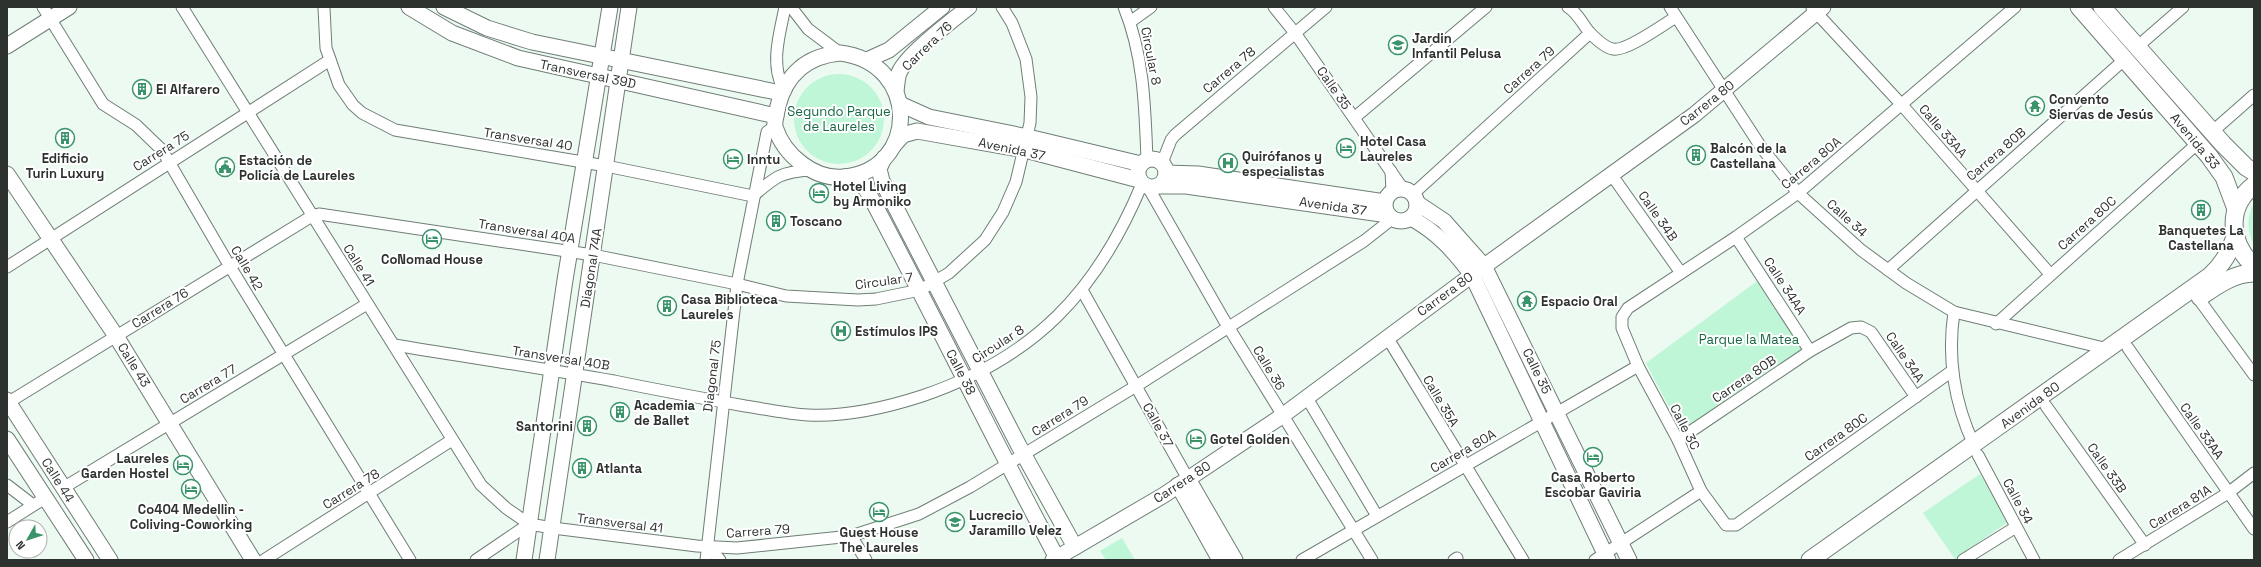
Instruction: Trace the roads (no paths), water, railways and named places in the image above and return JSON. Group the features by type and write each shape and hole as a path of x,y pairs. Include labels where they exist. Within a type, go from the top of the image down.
{"main road":[{"name":"Avenida 33","path":"2079,7 2198,143 2224,177 2236,209"},
{"name":"Avenida 33","path":"2102,7 2212,132 2246,167 2254,172"},
{"path":"2254,185 2241,198 2236,209 2234,221 2235,237 2245,258 2254,266"},
{"name":"Avenida 80","path":"1830,560 2108,350 2210,276 2225,259 2235,237"},
{"name":"Avenida 80","path":"1810,560 1976,450 2046,406 2224,281 2237,276 2254,273"}],"street":[{"path":"7,46 46,13 69,7"},
{"name":"Calle 41","path":"182,7 481,485 506,508 529,524"},
{"name":"Transversal 40","path":"323,7 326,48 339,85 353,105 372,118 395,130 606,166 753,196"},
{"name":"Transversal 39D","path":"409,7 452,33 489,49 536,63 638,84 775,121"},
{"name":"Transversal 39D","path":"444,7 504,34 532,42 782,90"},
{"name":"Diagonal 74A","path":"524,560 552,371 610,7"},
{"name":"Diagonal 74A","path":"547,560 576,375 587,285 593,255 628,7"},
{"path":"782,90 778,77 777,50 785,7"},
{"path":"792,7 808,29 840,53"},
{"name":"Carrera 76","path":"867,60 889,50 942,7"},
{"name":"Carrera 76","path":"898,98 899,73 902,68 918,50 970,7"},
{"name":"Circular 7","path":"737,284 786,296 821,300 876,299 920,290 936,282 970,256 995,226 1010,198 1026,144 1031,97 1030,78 1020,40 1002,7"},
{"name":"Circular 8","path":"1124,7 1130,22 1139,55 1144,88 1144,162"},
{"path":"1130,22 1151,7"},
{"name":"Calle 35","path":"1274,7 1295,33 1391,171 1401,221 1410,218 1429,228 1478,270 1542,421 1603,558"},
{"name":"Carrera 78","path":"1153,179 1171,140 1175,135 1326,7"},
{"path":"1354,118 1485,7"},
{"path":"1568,7 1582,19 1590,33 1607,47 1618,50 1676,17"},
{"name":"Calle 34","path":"1670,7 1761,147 1798,193 1840,232 1888,270 1954,312 1951,342 1952,372 1962,414 1976,450 2034,560"},
{"name":"Carrera 80A","path":"1622,328 1622,318 1628,308 1736,237 1798,193 2015,7"},
{"path":"2137,47 2182,7"},
{"name":"Calle 33AA","path":"1817,9 2050,274"},
{"name":"Carrera 80","path":"1055,559 1183,482 1307,398 1386,337 1725,90 1817,9"},
{"name":"Calle 42","path":"46,13 104,104 136,125 162,150 229,265 410,560"},
{"name":"Carrera 79","path":"709,547 737,548 851,536 919,514 1007,465 1229,328 1364,241 1398,202 1590,33"},
{"path":"580,52 592,47 606,36"},
{"path":"840,53 854,55 867,60 884,73 898,98 900,128 887,154 872,168 859,174 844,177 827,176 811,170 792,155 775,121 782,90 791,76 812,59 840,53"},
{"name":"Carrera 80B","path":"1888,270 1976,190 2125,59"},
{"name":"Carrera 75","path":"7,267 330,60"},
{"path":"615,98 626,88 638,84"},
{"path":"2212,132 2254,95"},
{"name":"Avenida 37","path":"898,98 928,117 1153,179 1198,174 1398,202"},
{"name":"Diagonal 75","path":"706,560 709,547 722,402 737,284 753,196 767,132 775,121"},
{"name":"Avenida 37","path":"887,154 903,135 917,131 1026,144 1144,162 1155,159 1153,179"},
{"name":"Carrera 80C","path":"1996,324 2050,274 2198,143"},
{"name":"Calle 38","path":"887,154 879,169 882,181 936,282 980,372 1075,547"},
{"path":"1144,162 1138,172 1153,179"},
{"path":"753,196 772,180 788,171 811,170"},
{"name":"Calle 43","path":"7,174 116,336 253,560"},
{"name":"Calle 34B","path":"1611,174 1681,274"},
{"name":"Calle 38","path":"844,177 861,182 869,194 920,290 1055,559"},
{"name":"Circular 8","path":"722,402 790,413 831,415 878,409 964,380 980,372 1009,356 1035,336 1060,314 1082,290 1117,238 1153,179"},
{"name":"Calle 36","path":"1153,179 1229,328 1372,560"},
{"name":"Calle 35","path":"1398,202 1444,221 1458,235 1557,412 1629,560"},
{"name":"Transversal 40A","path":"312,216 329,215 593,255 737,284"},
{"name":"Carrera 76","path":"8,401 116,336 229,265 312,216"},
{"name":"Calle 34AA","path":"1736,237 1810,351"},
{"name":"Calle 37","path":"1082,290 1136,386 1220,560"},
{"path":"2198,298 2254,375"},
{"name":"Carrera 77","path":"63,488 368,304"},
{"path":"1954,312 1996,324 2108,350"},
{"name":"Carrera 80B","path":"1678,440 1810,351 1851,328 1861,327 1871,332"},
{"name":"Calle 3C","path":"1622,328 1638,366 1678,440 1701,491 1726,525 1736,525"},
{"name":"Calle 34A","path":"1871,332 1916,397"},
{"name":"Calle 35A","path":"1386,337 1523,560"},
{"name":"Transversal 40B","path":"394,345 576,375 722,402"},
{"name":"Calle 33AA","path":"2128,348 2254,529"},
{"name":"Carrera 80A","path":"1302,560 1638,366"},
{"name":"Carrera 80C","path":"1736,525 1952,372"},
{"path":"1307,398 1377,516"},
{"name":"Calle 44","path":"8,401 110,560"},
{"name":"Calle 33B","path":"2046,406 2145,545"},
{"name":"Calle 44","path":"7,439 39,502 86,560"},
{"name":"Carrera 78","path":"264,560 369,495 452,440"},
{"name":"Carrera 81A","path":"2119,560 2228,493 2254,473"},
{"name":"Calle 37","path":"1183,482 1235,560"},
{"path":"7,485 39,502"},
{"path":"1603,558 1621,543 1701,491"},
{"path":"7,522 39,502"},
{"path":"476,560 529,524"},
{"name":"Transversal 41","path":"529,524 709,547"},
{"path":"1963,560 2016,527"},
{"path":"851,536 866,560"},
{"path":"709,547 720,560"}],"place":[{"name":"Jardin Infantil Pelusa","path":"1398,45"},
{"name":"El Alfarero","path":"142,89"},
{"name":"Convento Siervas de Jesús","path":"2035,106"},
{"name":"Edificio Turin Luxury","path":"65,138"},
{"name":"Hotel Casa Laureles","path":"1346,148"},
{"name":"Balcón de la Castellana","path":"1696,155"},
{"name":"Inntu","path":"733,159"},
{"name":"Quirófanos y especialistas","path":"1228,163"},
{"name":"Estación de Policía de Laureles","path":"225,167"},
{"name":"Hotel Living by Armoniko","path":"819,193"},
{"name":"Banquetes La Castellana","path":"2201,210"},
{"name":"Toscano","path":"776,221"},
{"name":"CoNomad House","path":"432,239"},
{"name":"Espacio Oral","path":"1527,301"},
{"name":"Casa Biblioteca Laureles","path":"667,306"},
{"name":"Estímulos IPS","path":"841,331"},
{"name":"Academia de Ballet","path":"620,412"},
{"name":"Santorini","path":"587,426"},
{"name":"Gotel Golden","path":"1196,439"},
{"name":"Casa Roberto Escobar Gaviria","path":"1593,457"},
{"name":"Laureles Garden Hostel","path":"183,465"},
{"name":"Atlanta","path":"582,468"},
{"name":"Co404 Medellin - Coliving-Coworking","path":"191,489"},
{"name":"Guest House The Laureles","path":"879,512"},
{"name":"Lucrecio Jaramillo Velez","path":"955,522"}],"park label":[{"name":"Segundo Parque de Laureles","path":"839,118"},
{"name":"Parque la Matea","path":"1749,339"}]}
